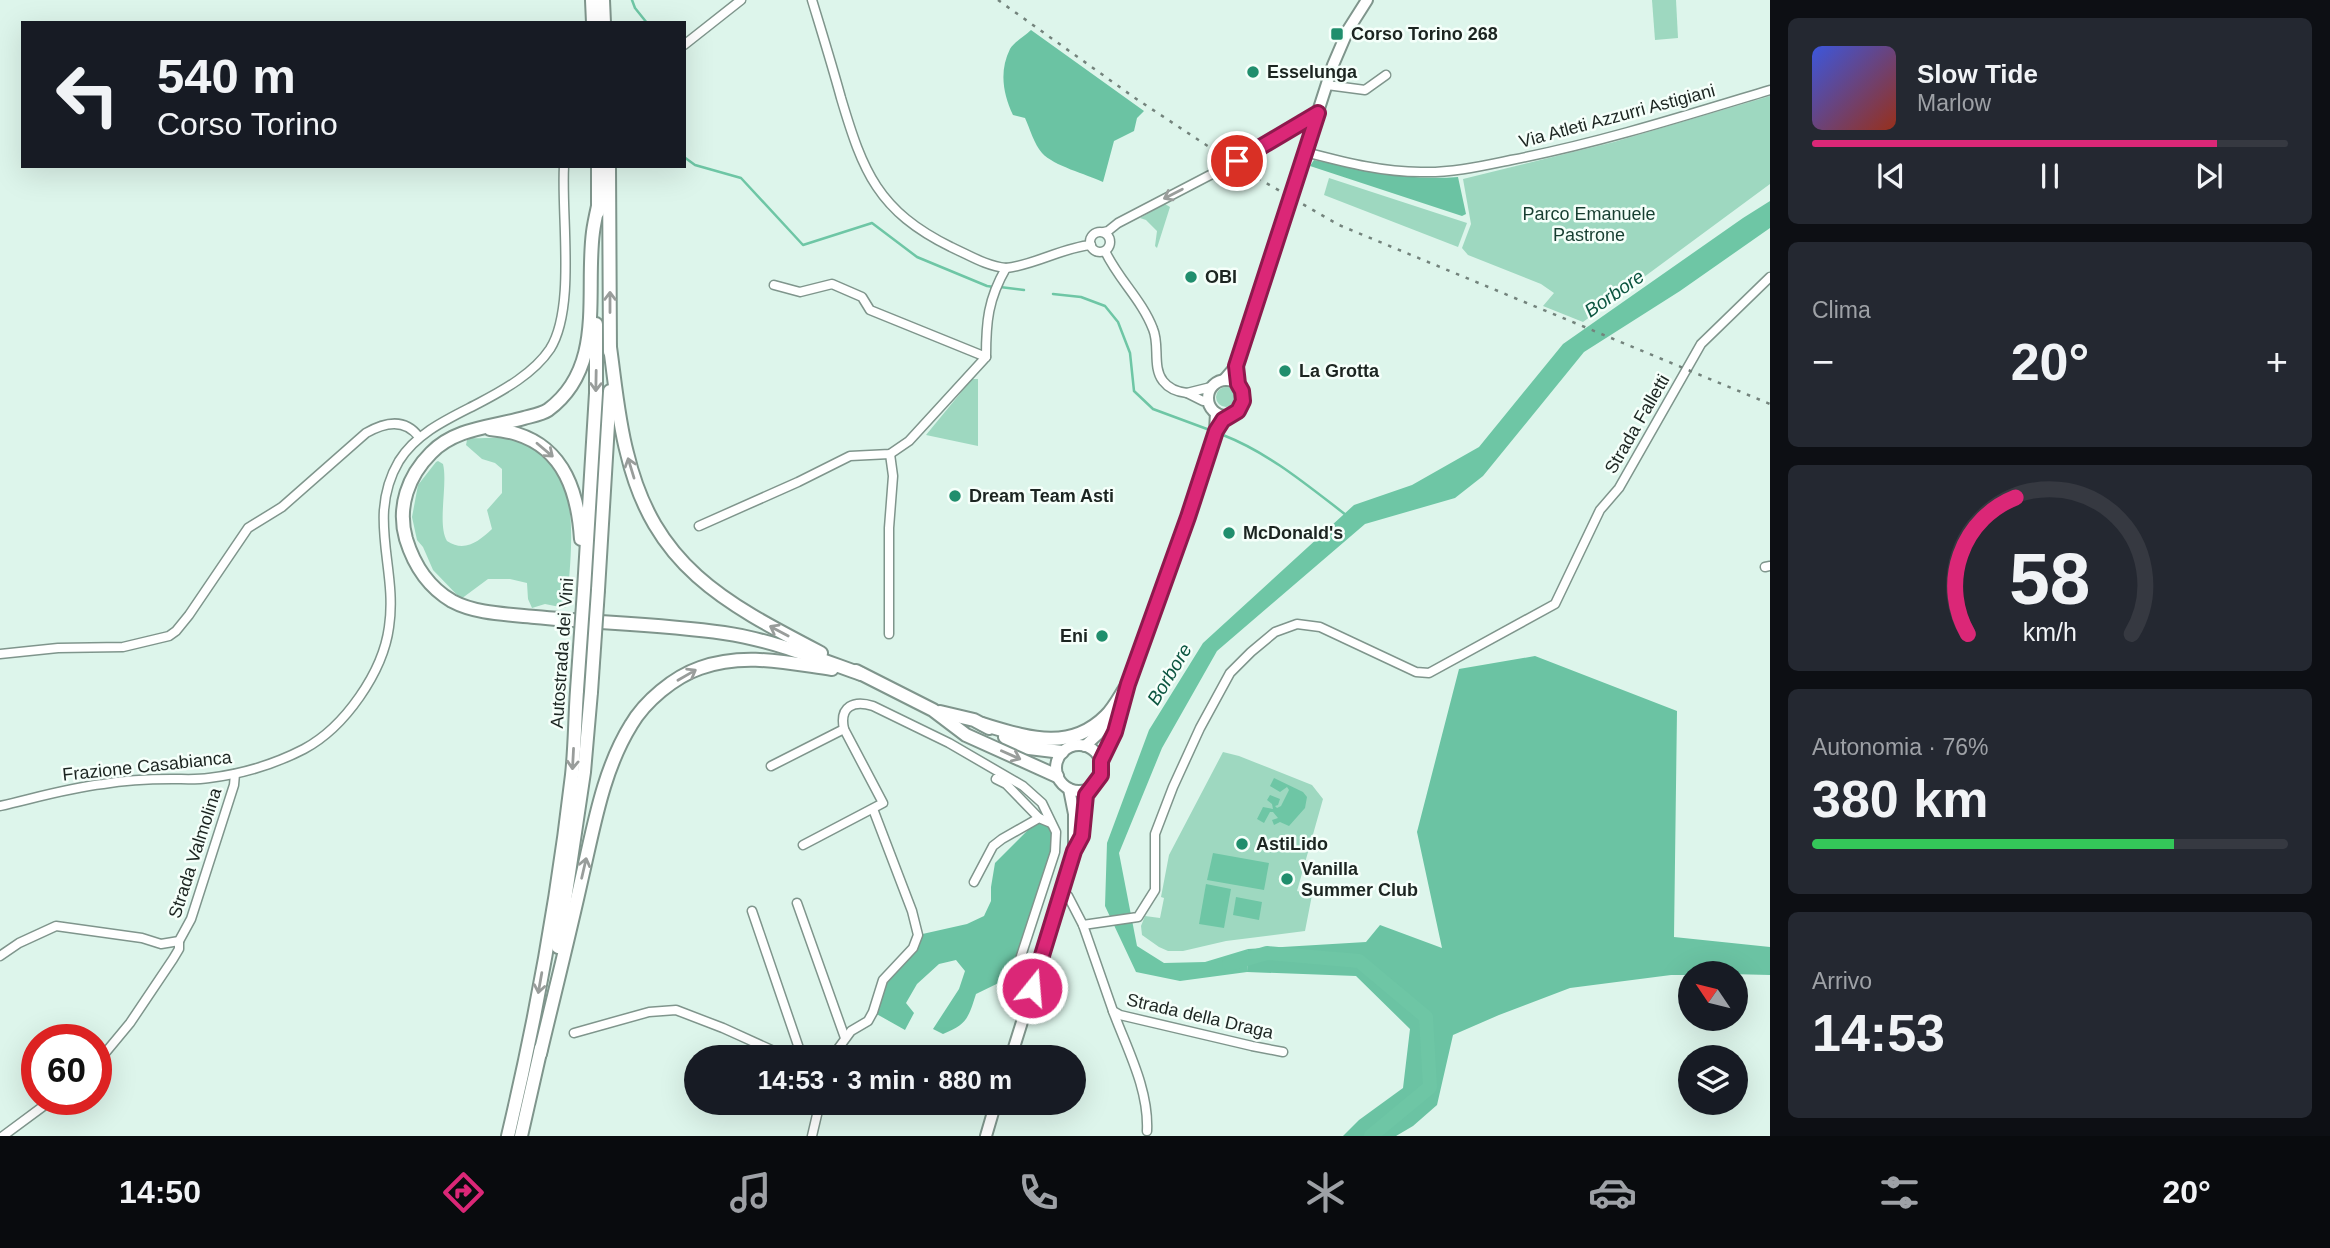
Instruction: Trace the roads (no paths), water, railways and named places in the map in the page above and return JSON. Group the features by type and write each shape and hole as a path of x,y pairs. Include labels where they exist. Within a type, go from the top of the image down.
{"highway":[{"path":"592,0 593,21"},
{"path":"603,0 604,21"},
{"name":"Autostrada dei Vini","path":"508,1136 528,1053 572,774 596,393 598,168"},
{"name":"Autostrada dei Vini","path":"521,1136 540,1054 569,886 592,692 610,396 609,168"},
{"path":"598,206 592,234 591,322 583,363 567,393 547,411 458,434 432,451 413,475 404,500 403,527 412,558 425,579 437,591 476,610 736,635 772,642 861,674"},
{"path":"610,347 627,457 649,516 663,540 692,572 739,608 933,710 966,734 1057,776"},
{"path":"482,428 517,434 541,445 563,467 575,494 584,590"},
{"path":"540,1054 600,802 620,744 639,713 662,691 691,672 711,664 759,658 861,674"},
{"path":"933,710 1037,738 1058,740 1092,728 1108,713 1128,684"},
{"path":"982,724 1029,748 1062,752"}],"main road":[{"path":"1101,761 1092,749 1073,746 1062,752 1056,763 1057,776 1069,789 1082,791 1094,786 1101,775 1101,761 1115,732 1128,684 1216,431 1216,413 1208,401 1211,387 1224,380 1236,366 1327,85 1348,30 1367,0"},
{"path":"1216,431 1229,415 1238,411 1243,401 1236,366"},
{"path":"1224,380 1238,384"},
{"path":"1216,413 1229,415"},
{"path":"1085,746 1111,716 1128,684"},
{"path":"1069,789 1074,814 1074,851"},
{"path":"1015,1045 1074,851 1082,836 1088,789"},
{"path":"986,1136 992,1115"}],"street":[{"path":"686,43 741,0"},
{"path":"812,0 856,149 875,184 902,216 930,237 1004,272"},
{"path":"1327,85 1365,90 1386,75"},
{"name":"Via Atleti Azzurri Astigiani","path":"1306,152 1371,169 1423,172 1453,170 1535,156 1613,137 1770,90"},
{"path":"1104,232 1110,240 1110,246 1105,251 1095,251 1090,239 1094,233 1104,232 1108,232 1118,223 1237,161 1318,113"},
{"name":"Frazione Casabianca","path":"0,806 103,784 146,779 205,779 235,774 277,761 307,747 330,730 349,709 366,688 387,640 392,610 382,513 388,486 400,461 419,437 506,389 527,372 549,349 562,320 564,168"},
{"path":"699,526 850,456 890,454 909,441 986,358 986,322 992,296 1004,272 1091,245"},
{"path":"1105,251 1125,285 1148,315 1157,338 1160,376 1169,387 1208,401"},
{"name":"Strada Falletti","path":"1083,925 1138,916 1155,890 1155,834 1200,728 1230,673 1275,632 1297,624 1320,627 1416,672 1429,673 1555,604 1600,510 1619,488 1701,344 1770,277"},
{"path":"774,285 800,292 832,284 862,297 870,310 986,358"},
{"path":"1187,393 1211,387"},
{"path":"0,654 58,648 123,647 169,636 189,615 248,528 282,507 366,433 385,424 397,423 413,428 419,437"},
{"path":"889,634 893,476 890,454"},
{"path":"803,845 883,803 844,729 842,720 846,710 854,703 862,702 873,706 949,743 1023,786 1042,803 1056,832 1055,852 1007,999 1008,1006 1024,1014"},
{"path":"771,766 844,729"},
{"name":"Strada Valmolina","path":"112,1045 130,1023 179,949 234,785 235,774"},
{"path":"996,779 1006,784 1039,818 1051,823"},
{"path":"840,1045 851,1031 868,1021 883,980 913,948 918,935 912,911 873,808"},
{"path":"974,882 993,846 1039,818"},
{"name":"Strada della Draga","path":"1062,894 1068,895 1083,925 1113,1011 1120,1015 1283,1052"},
{"path":"797,903 845,1038"},
{"path":"752,911 798,1045"},
{"name":"Strada Valmolina","path":"0,956 19,943 56,926 142,938 162,944 180,941"},
{"path":"574,1033 649,1012 676,1010 761,1045"},
{"path":"1113,1011 1142,1088 1148,1114 1147,1131"},
{"path":"3,1136 31,1115"},
{"path":"812,1136 817,1115"}],"waterway":[{"path":"632,0 645,21"},
{"path":"686,158 695,165 741,178 803,245 872,223 917,257 994,287"},
{"path":"1000,287 1024,290"},
{"path":"1053,294 1081,297 1105,306 1118,322 1130,353 1134,391 1153,409 1207,429"},
{"path":"1223,435 1272,460 1346,515"},
{"name":"Borbore","path":"1229,964 1267,953 1359,961 1426,1017 1430,1087 1371,1136"}],"railway":[{"path":"998,0 1135,98 1247,172 1339,225 1770,404"}],"place":[{"name":"Corso Torino 268","path":"1337,34"},
{"name":"Esselunga","path":"1253,72"},
{"name":"OBI","path":"1191,277"},
{"name":"La Grotta","path":"1285,371"},
{"name":"Dream Team Asti","path":"955,496"},
{"name":"McDonald's","path":"1229,533"},
{"name":"Eni","path":"1102,636"},
{"name":"AstiLido","path":"1242,844"},
{"name":"Vanilla Summer Club","path":"1287,879"}],"park label":[{"name":"Parco Emanuele Pastrone","path":"1589,224"}]}
